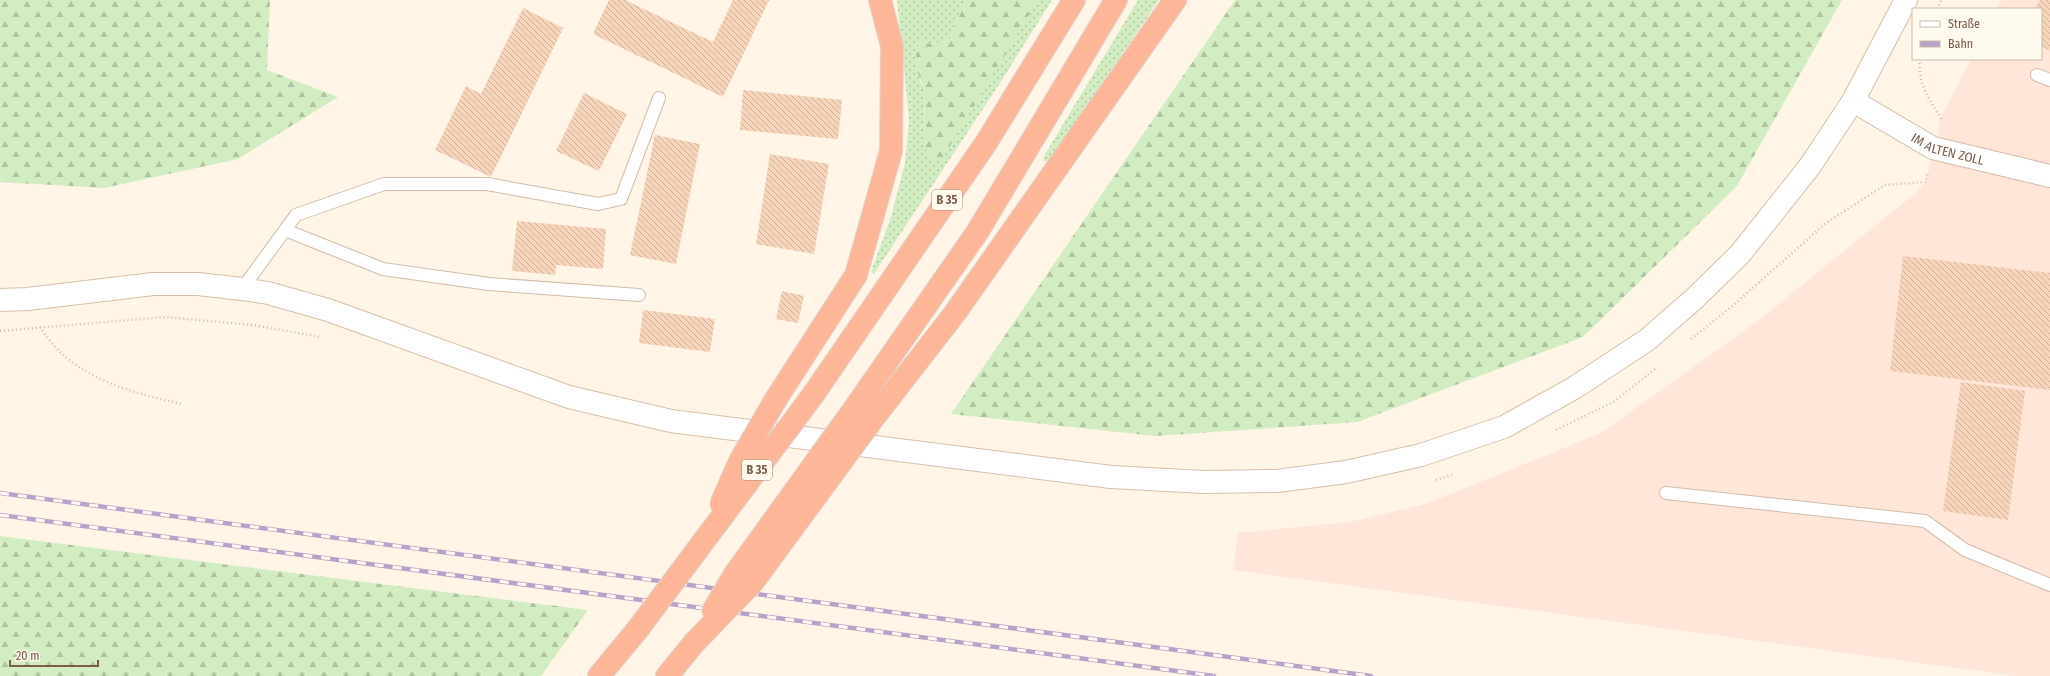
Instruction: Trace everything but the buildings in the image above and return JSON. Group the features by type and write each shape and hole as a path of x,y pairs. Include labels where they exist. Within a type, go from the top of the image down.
{"highway":[{"path":"702,545 740,462 776,399 856,275 891,151 892,46 880,0"},
{"name":"B 35","path":"599,676 638,629 702,545 813,395 986,143 1074,0"},
{"path":"862,416 978,231 1116,0"},
{"path":"667,676 694,643 735,574 862,416 955,313 1175,0"}],"main road":[{"path":"0,300 28,299 153,284 198,284 242,289 268,293 328,310 569,397 671,421 1111,477 1204,482 1277,481 1346,472 1421,455 1504,427 1574,388 1647,340 1694,299 1740,254 1810,166 1853,101 1906,0"},
{"name":"IM ALTEN ZOLL","path":"1853,101 1933,148 2050,176"}],"lane":[{"path":"2037,75 2050,80"},
{"path":"242,289 296,215 384,184 487,184 598,204 621,199 659,98"},
{"path":"285,230 383,269 489,284 639,295"},
{"path":"1666,492 1925,520 1964,550 2050,584"}],"path":[{"path":"1688,342 1730,308 1826,223 1885,185 1926,182 1941,118 1926,95 1919,70 1920,60"},
{"path":"28,299 40,328 53,345 74,364 104,382 141,395 181,404"},
{"path":"0,331 165,317 253,325 326,338"},
{"path":"1553,432 1615,401 1657,367"},
{"path":"1434,480 1456,473"}],"shaded area":[{"path":"2001,0 2050,0 2050,676 2016,676 1234,570 1238,533 1350,522 1428,503 1601,433 1754,324 1913,195 1926,182 1941,118 1970,60 2042,60 2042,8 1997,8"}],"green space":[{"path":"0,0 270,0 267,70 338,97 238,159 104,188 0,182"},
{"path":"897,0 966,0 949,40 933,44 920,41 920,81 925,90 924,138 933,159 941,159 1038,0 1052,0 1000,83 874,274 871,272 891,217 905,163 909,119"},
{"path":"966,0 1038,0 942,159 933,159 926,152 924,138 925,90 917,71 916,50 920,41 933,44 949,40"},
{"path":"1138,0 1159,0 1049,161 1043,161 1044,156"},
{"path":"1235,0 1842,0 1737,186 1583,337 1357,422 1155,436 951,414"},
{"path":"0,536 588,610 541,676 0,676"}],"railway":[{"path":"0,493 1371,676"},
{"path":"0,515 1214,676"}]}
